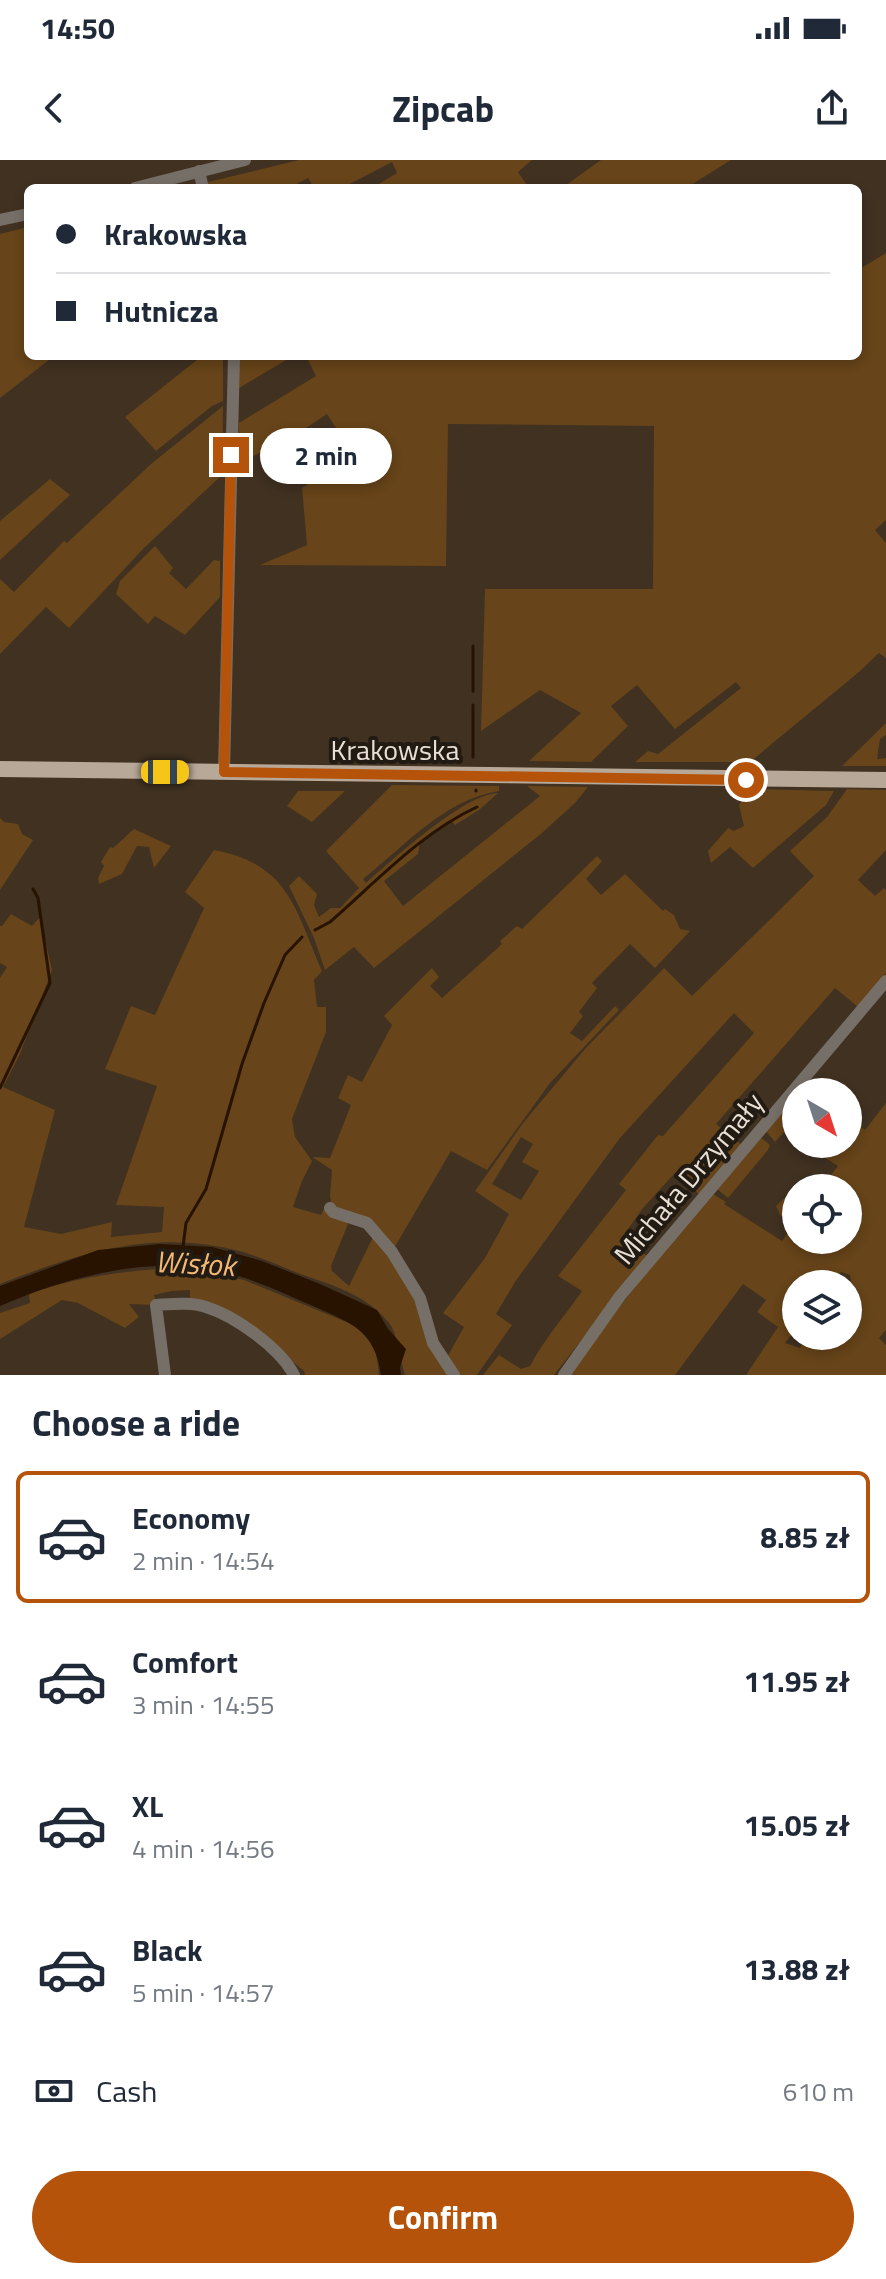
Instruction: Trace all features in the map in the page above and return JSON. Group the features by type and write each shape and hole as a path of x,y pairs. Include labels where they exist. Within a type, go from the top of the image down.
{"main road":[{"name":"Krakowska","path":"0,769 886,780"}],"street":[{"path":"150,184 245,160"},
{"path":"199,171 202,184"},
{"path":"0,220 24,215"},
{"path":"224,772 234,360"},
{"name":"Michała Drzymały","path":"564,1375 620,1296 886,981"},
{"path":"330,1208 371,1226 392,1252 420,1298 433,1343 454,1375"},
{"path":"165,1375 156,1305 182,1303 207,1307 249,1328 294,1375"}],"shaded area":[{"path":"299,160 532,160 518,172 526,184 379,184 397,173 392,162 350,184 312,184 308,178 297,184 208,182"},
{"path":"601,160 731,160 692,184 568,184"},
{"path":"24,228 24,360 49,360 0,398 0,234"},
{"path":"886,253 886,520 875,530 886,543 886,658 879,653 750,762 635,762 648,751 658,754 741,688 736,682 675,729 637,685 611,706 628,726 591,762 529,761 581,713 540,690 481,731 485,589 653,589 654,426 448,424 446,566 260,565 307,545 302,488 307,485 302,470 346,443 327,414 279,446 275,444 238,465 239,423 316,376 308,360 862,360 862,268"},
{"path":"197,360 223,360 223,401 212,406 156,451 125,417"},
{"path":"239,360 286,360 239,388"},
{"path":"223,406 222,475 144,548 69,628 46,607 0,654 0,579 14,592 64,541 67,543 151,464"},
{"path":"50,479 70,495 0,560 0,521"},
{"path":"155,546 173,568 169,573 186,589 214,560 220,561 220,597 185,635 155,616 148,624 116,594 120,581"},
{"path":"886,723 886,735 880,739 877,759 886,758 886,766 842,766"},
{"path":"392,785 499,786 499,791 461,803 443,814 363,879 366,883 448,816 484,796 498,793 479,810 455,825 451,820 420,842 418,854 384,881 403,906 540,796 527,786 588,787 542,833 374,968 354,947 325,970 314,938 289,886 299,876 317,894 314,905 319,917 331,908 340,908 359,888 326,851"},
{"path":"749,789 834,791 826,805 753,868 730,847 711,863 708,851 728,828 734,831 744,826 739,805"},
{"path":"847,789 886,790 886,850 858,880 875,896 884,888 886,890 886,973 858,1007 835,988 716,1124 742,1145 700,1195 675,1173 643,1208 623,1236 647,1256 554,1375 483,1375 499,1355 521,1369 530,1366 582,1291 558,1276 626,1190 619,1184 658,1135 663,1136 754,1033 734,1013 620,1138 515,1282 496,1314 512,1325 477,1375 455,1375 446,1359 464,1327 443,1313 485,1258 509,1214 475,1191 523,1123 585,1049 664,968 692,996 814,876 790,851 827,817","holes":["521,1137 533,1144 522,1162 539,1171 521,1200 492,1184"]},
{"path":"298,791 345,791 312,822 287,806"},
{"path":"0,818 4,822 18,824 22,834 33,840 0,890"},
{"path":"134,829 171,846 154,868 149,847 137,846 122,874 99,884 98,878 104,866 101,862 110,847 113,848"},
{"path":"214,850 259,866 274,878 296,909 322,971 314,980 317,1007 326,1007 326,1032 292,1119 295,1137 312,1161 293,1207 321,1215 326,1204 347,1219 348,1224 331,1266 332,1271 349,1286 375,1233 417,1297 451,1375 405,1375 392,1327 360,1298 243,1252 210,1245 179,1242 119,1247 60,1262 0,1284 0,978 7,967 0,963 0,926 11,914 32,926 40,917 52,970 20,1054 3,1087 55,1110 24,1227 61,1234 112,1222 111,1237 162,1232 164,1207 116,1205 157,1086 105,1069 131,1006 155,1015 204,908 185,892"},
{"path":"597,856 602,861 586,879 601,895 625,874 663,911 665,909 674,915 680,929 690,931 655,968 630,944 592,983 597,988 579,1012 583,1016 570,1033 582,1041 615,1006 619,1010 550,1083 487,1170 451,1151 393,1250 377,1230 332,1208 332,1170 312,1157 330,1158 351,1105 338,1098 348,1075 362,1082 392,1025 384,1016 432,968 439,977 430,986 442,998 502,944 500,941 517,926 522,929"},
{"path":"886,1103 886,1330 879,1338 886,1345 886,1375 746,1375 778,1327 757,1312 766,1300 743,1284 675,1375 567,1375 648,1270 713,1194 782,1241 782,1254 862,1254 862,1174 832,1174 838,1166 825,1158 862,1158 862,1128 865,1130"},
{"path":"782,1112 782,1134 775,1142 766,1131"},
{"path":"760,1137 770,1145 768,1150 728,1198 717,1189"},
{"path":"782,1200 782,1217 780,1215 776,1206"},
{"path":"189,1267 244,1280 361,1328 375,1344 379,1375 305,1375 250,1327 190,1301 190,1290 154,1295 156,1305 129,1304 139,1317 125,1328 78,1303 62,1300 0,1339 0,1313 30,1303 29,1294 108,1274"}],"water":[{"name":"Wisłok","path":"160,1244 212,1247 262,1261 377,1310 388,1329 406,1349 400,1367 401,1375 381,1375 373,1348 350,1323 260,1283 217,1270 177,1266 125,1269 48,1287 0,1306 0,1286 98,1250"}],"waterway":[{"path":"473,646 473,691"},
{"path":"473,705 473,757"},
{"path":"315,930 330,922 418,844 477,807"},
{"path":"0,1088 50,983 38,898 33,889"},
{"name":"Wisłok","path":"183,1247 186,1223 206,1189 242,1064 264,1003 285,955 302,937"}],"route":[{"path":"231,455 228,705 224,772 746,780"}]}
